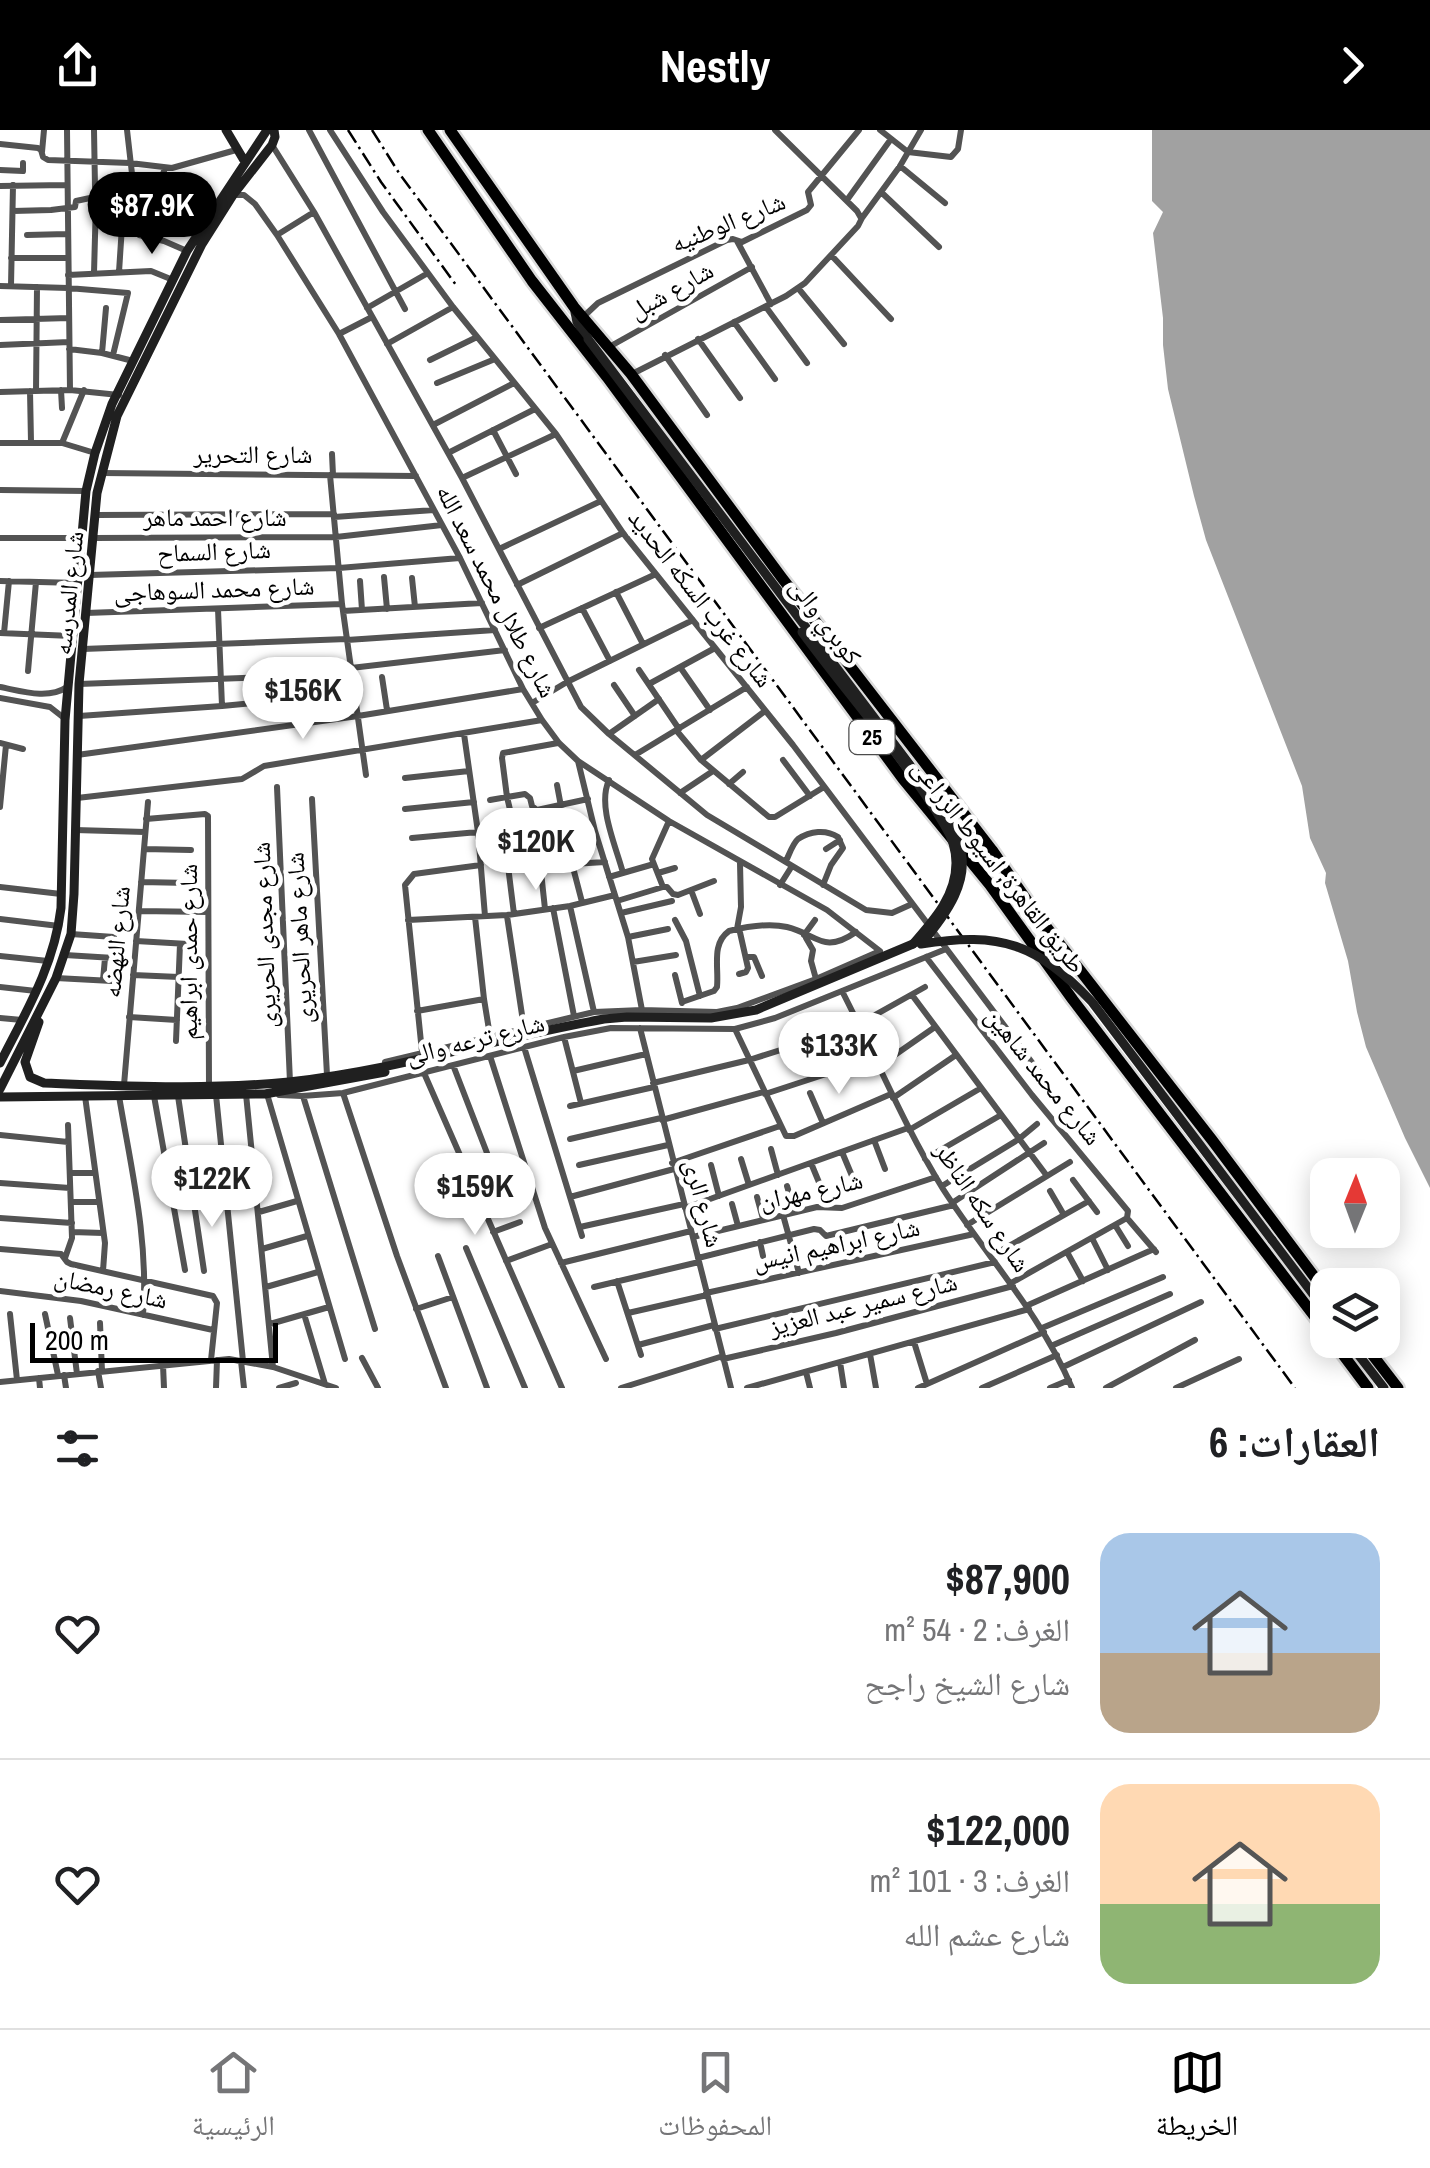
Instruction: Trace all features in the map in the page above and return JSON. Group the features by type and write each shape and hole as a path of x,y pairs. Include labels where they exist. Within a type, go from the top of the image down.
{"highway":[{"name":"طريق القاهرة, اسيوط الزراعى","path":"428,130 532,281 608,377 903,779 990,885 1310,1311"},
{"name":"طريق القاهرة, اسيوط الزراعى","path":"450,130 579,315 631,374 1310,1271"},
{"path":"990,885 1006,887 1006,870"},
{"path":"1018,924 1024,908 1037,915"},
{"name":"طريق القاهرة, اسيوط الزراعى","path":"1346,1358 1368,1388"},
{"path":"1375,1358 1398,1388"}],"main road":[{"path":"226,130 245,162"},
{"name":"شارع المدرسه","path":"0,1064 4,1049 37,991 58,926 64,720 78,583 88,538 96,515 95,473 95,453 135,361 187,251 201,228 228,196 272,145 276,136 271,130 245,162 228,196 196,256 120,396 95,473 86,490 88,538 90,574 77,716 74,908 56,978 0,1093"},
{"name":"كوبري والى","path":"579,315 588,339 953,826 962,855 960,880 950,907 917,944"},
{"name":"كوبري والى","path":"706,511 744,554 947,829 956,856 950,894 917,944"},
{"path":"60,908 74,908"},
{"name":"كوبري والى","path":"345,1073 604,1019 734,1015 777,1002 917,944 952,934 987,936 1043,952 1069,972 1096,998 1243,1182"},
{"name":"كوبري والى","path":"265,1094 360,1078 604,1020 734,1016 778,1003 917,944 952,939 996,941 1041,956 1092,1002 1310,1290"},
{"name":"شارع ترعه والى","path":"41,1009 25,1062 30,1077 44,1084 209,1086 290,1082 345,1073"},
{"name":"شارع ترعه والى","path":"0,1093 265,1094"},
{"path":"1361,1358 1384,1388"}],"street":[{"path":"42,153 44,130"},
{"path":"62,408 69,346 67,130"},
{"path":"94,130 95,187"},
{"path":"127,130 139,235 187,251"},
{"path":"309,130 405,309"},
{"name":"شارع غرب السكه الحديد","path":"330,130 383,212 477,338 556,434 623,533 766,711 1049,1085"},
{"name":"شارع الوطنيه","path":"579,315 727,240 742,242 808,210 808,192 859,130"},
{"path":"880,130 908,152 950,157 958,149 961,130"},
{"path":"631,374 798,288 858,226 922,130"},
{"path":"779,132 862,218"},
{"path":"847,200 891,139"},
{"path":"0,144 38,148 46,160 165,168 236,150"},
{"name":"شارع طلال محمد سعد الله","path":"272,145 314,212 433,425 581,707 707,815 866,910 892,913 912,904"},
{"path":"0,170 22,171 23,163"},
{"path":"900,166 944,203"},
{"path":"158,186 165,168"},
{"path":"108,184 132,183"},
{"path":"11,286 13,185"},
{"path":"0,186 66,185"},
{"path":"882,192 940,247"},
{"name":"شارع طلال محمد سعد الله","path":"228,196 252,200 339,334 460,558 524,689 560,742 578,760 669,822 828,910 880,950 878,954"},
{"path":"12,211 76,207 76,201 93,199 94,274"},
{"path":"151,212 201,228"},
{"path":"277,234 314,212"},
{"path":"112,224 122,226 119,272"},
{"path":"27,235 67,234"},
{"path":"737,241 769,305 807,363"},
{"path":"831,256 890,320"},
{"path":"11,258 68,258"},
{"path":"68,275 152,267 173,280"},
{"name":"شارع شبل","path":"609,347 752,267"},
{"path":"366,308 428,273"},
{"path":"82,289 83,274"},
{"path":"0,286 128,294 113,355"},
{"path":"31,442 37,287"},
{"path":"798,288 844,344"},
{"path":"388,344 453,307"},
{"path":"102,352 106,308"},
{"path":"339,334 372,317"},
{"path":"0,320 69,318"},
{"path":"734,322 774,379"},
{"path":"430,360 477,338"},
{"path":"698,339 740,398"},
{"path":"0,345 69,346 135,361"},
{"path":"665,355 707,415"},
{"path":"438,383 495,359"},
{"path":"433,425 514,383"},
{"path":"0,392 84,390 120,396"},
{"path":"62,444 84,390"},
{"path":"448,453 535,409"},
{"path":"493,430 516,474"},
{"path":"462,478 556,434"},
{"path":"0,442 62,444 95,453"},
{"path":"332,454 343,608 366,775"},
{"name":"شارع التحرير","path":"95,473 416,476"},
{"path":"0,490 86,490"},
{"path":"499,549 602,502"},
{"path":"96,515 334,516 434,510"},
{"path":"388,512 391,530"},
{"name":"شارع احمد ماهر","path":"0,538 336,536 442,525"},
{"path":"517,585 623,533"},
{"name":"شارع السماح","path":"90,574 339,568 460,558"},
{"path":"539,628 656,574"},
{"path":"384,576 387,609"},
{"path":"412,578 415,607"},
{"path":"360,580 362,610"},
{"path":"72,636 2,633 4,581 78,583"},
{"path":"28,671 36,582"},
{"path":"616,592 643,644"},
{"name":"شارع محمد السوهاجى","path":"86,614 218,609 362,610 482,602"},
{"path":"582,608 610,661"},
{"path":"218,609 222,706"},
{"path":"532,703 692,620"},
{"path":"83,649 347,640 495,630"},
{"path":"649,684 715,648"},
{"path":"79,684 352,671 505,650"},
{"path":"680,667 710,710"},
{"path":"640,670 677,730 701,760 769,817 778,819 824,787"},
{"path":"382,677 387,711"},
{"path":"614,685 634,716"},
{"path":"0,687 56,694 68,687"},
{"path":"635,755 747,688"},
{"path":"76,755 524,689"},
{"path":"77,716 354,693"},
{"path":"0,698 50,707 64,720"},
{"path":"609,734 659,699"},
{"path":"701,760 766,711"},
{"path":"76,798 242,779 264,766 542,720"},
{"path":"464,734 485,916"},
{"path":"517,839 507,797 503,754 560,742"},
{"path":"0,807 3,744 23,749"},
{"path":"578,760 628,937 642,1010"},
{"path":"783,760 810,796"},
{"path":"404,778 469,770"},
{"path":"680,793 713,771"},
{"path":"728,785 743,772"},
{"path":"608,780 604,807 623,873"},
{"path":"557,785 582,902"},
{"name":"شارع مجدى الحريرى","path":"278,787 290,1082"},
{"path":"490,800 525,794 534,809 542,809 588,799"},
{"name":"شارع ماهر الحريرى","path":"312,799 327,1076"},
{"name":"شارع النهضه","path":"124,1085 148,802"},
{"path":"405,808 474,802"},
{"path":"542,809 549,835"},
{"name":"شارع حمدى ابراهيم","path":"146,819 205,814 208,819 209,1086"},
{"path":"663,887 653,856 669,822"},
{"path":"75,830 145,832"},
{"path":"496,842 595,831"},
{"path":"780,885 797,840 821,831 839,838 842,848 823,884"},
{"path":"412,838 478,832"},
{"path":"826,848 839,838"},
{"path":"144,849 191,850"},
{"path":"538,853 574,1016"},
{"path":"507,858 524,1028"},
{"path":"572,864 605,862"},
{"path":"739,974 748,970 738,929 740,862"},
{"path":"422,1052 405,885 414,874 481,864"},
{"path":"610,877 654,864"},
{"path":"658,873 676,868"},
{"path":"408,920 511,915 663,887 676,895 714,881"},
{"path":"141,882 189,883"},
{"path":"0,887 61,894"},
{"path":"691,890 700,914"},
{"path":"620,913 672,901"},
{"path":"570,906 594,1012"},
{"path":"138,910 208,912"},
{"path":"475,917 490,1036"},
{"path":"0,919 58,926"},
{"path":"676,920 686,941 700,996"},
{"path":"805,935 816,920"},
{"path":"675,976 683,1006 718,987 717,945 723,934 778,926 815,940 837,942 856,932"},
{"path":"628,937 668,929"},
{"path":"70,934 114,937"},
{"path":"805,935 812,950 816,979"},
{"path":"136,942 184,944 176,1041"},
{"name":"شارع ترعه والى","path":"265,1094 344,1093 564,1036 612,1028 734,1029 775,1018 946,950"},
{"path":"633,962 676,954"},
{"name":"شارع ترعه والى","path":"345,1073 594,1012 683,1006 717,1012 737,1008 878,954"},
{"path":"65,955 114,958"},
{"path":"0,956 49,962"},
{"path":"746,957 754,956 762,976"},
{"path":"102,980 104,958"},
{"name":"شارع محمد شاهين","path":"926,958 1155,1250 1108,1270"},
{"path":"133,975 179,977"},
{"path":"56,978 112,981"},
{"path":"0,987 37,991"},
{"path":"570,1106 749,1060 859,1025 925,987"},
{"name":"شارع سكه الناظر","path":"842,991 924,1159 1043,1330 1071,1384"},
{"path":"912,994 1047,1176"},
{"path":"417,1012 484,999"},
{"path":"0,1018 22,1020"},
{"path":"129,1018 177,1020"},
{"path":"570,1139 877,1062 936,1026"},
{"name":"شارع الرى","path":"640,1028 730,1388"},
{"path":"734,1029 781,1128 790,1137 892,1096 956,1054"},
{"path":"564,1036 581,1104"},
{"path":"524,1047 582,1236"},
{"path":"573,1071 646,1054"},
{"path":"490,1056 544,1228 606,1359"},
{"path":"452,1066 488,1152 482,1164 466,1169"},
{"path":"424,1072 562,1388"},
{"path":"580,1228 719,1196 909,1129 981,1088"},
{"path":"344,1093 396,1256 446,1388"},
{"path":"810,1093 823,1123"},
{"path":"246,1094 273,1366"},
{"path":"265,1094 345,1359"},
{"path":"84,1096 103,1233 102,1270"},
{"path":"119,1096 144,1250 143,1315"},
{"path":"154,1096 185,1270"},
{"path":"178,1096 204,1271"},
{"path":"216,1096 244,1388"},
{"path":"302,1096 375,1329"},
{"path":"924,1159 1001,1115"},
{"path":"942,1186 1037,1124"},
{"path":"65,1258 72,1240 68,1126"},
{"path":"570,1196 673,1166 781,1128"},
{"path":"0,1135 68,1142"},
{"path":"874,1140 885,1169"},
{"path":"594,1287 817,1228 826,1236 953,1204 1044,1144"},
{"path":"579,1165 668,1145"},
{"path":"771,1149 778,1175"},
{"path":"842,1152 855,1183"},
{"path":"741,1159 748,1185"},
{"path":"967,1225 1070,1162"},
{"path":"811,1163 822,1192"},
{"path":"711,1165 719,1196"},
{"path":"70,1172 96,1173"},
{"name":"شارع مهران","path":"561,1263 823,1206 842,1208 936,1177"},
{"path":"1073,1180 1098,1212"},
{"path":"0,1183 70,1188"},
{"path":"479,1200 531,1186"},
{"path":"786,1186 794,1212"},
{"path":"1050,1192 1064,1215"},
{"path":"757,1196 764,1220"},
{"path":"258,1212 296,1201"},
{"path":"638,1346 994,1259 1089,1201"},
{"path":"71,1202 99,1202"},
{"path":"732,1204 738,1226"},
{"path":"783,1215 799,1273"},
{"path":"0,1218 72,1223"},
{"name":"شارع سمير عبد العزيز","path":"622,1388 1012,1284 1127,1218"},
{"path":"493,1232 520,1222"},
{"path":"1116,1225 1128,1246"},
{"path":"72,1232 103,1233"},
{"name":"شارع ابراهيم انيس","path":"628,1314 974,1234"},
{"path":"262,1249 308,1236"},
{"path":"747,1388 772,1385 1027,1308 1108,1270 1092,1238"},
{"path":"760,1242 763,1256"},
{"path":"506,1261 552,1244"},
{"path":"466,1248 525,1388"},
{"path":"0,1249 61,1254 71,1264 213,1296 216,1388"},
{"path":"1067,1252 1082,1281"},
{"path":"438,1256 486,1388"},
{"path":"266,1287 318,1272"},
{"path":"918,1388 1163,1277"},
{"path":"618,1281 640,1355"},
{"name":"شارع رمضان","path":"0,1291 59,1297 213,1330"},
{"path":"1051,1346 1170,1294"},
{"path":"416,1309 453,1297"},
{"path":"1063,1367 1201,1302"},
{"path":"270,1324 329,1307"},
{"path":"10,1314 17,1380"},
{"path":"45,1314 66,1388"},
{"path":"304,1314 326,1384"},
{"path":"70,1318 77,1374"},
{"path":"100,1323 101,1388"},
{"path":"1106,1388 1194,1340"},
{"path":"914,1342 927,1384"},
{"path":"870,1354 876,1388"},
{"path":"982,1388 1056,1355"},
{"path":"362,1358 378,1388"},
{"path":"1176,1388 1238,1359"},
{"path":"0,1385 214,1360 273,1366 336,1388"},
{"path":"840,1362 844,1388"},
{"path":"163,1364 164,1388"},
{"path":"279,1388 297,1385 292,1372"},
{"path":"806,1372 810,1388"},
{"path":"39,1378 40,1388"},
{"path":"1050,1388 1071,1384"}],"shaded area":[{"path":"1152,130 1430,130 1430,1188 1366,1047 1348,961 1325,883 1326,873 1310,838 1302,786 1206,540 1194,496 1168,389 1153,233 1163,212 1152,201"}],"railway":[{"path":"348,130 456,285"},
{"path":"372,130 399,173 1295,1388"}]}
